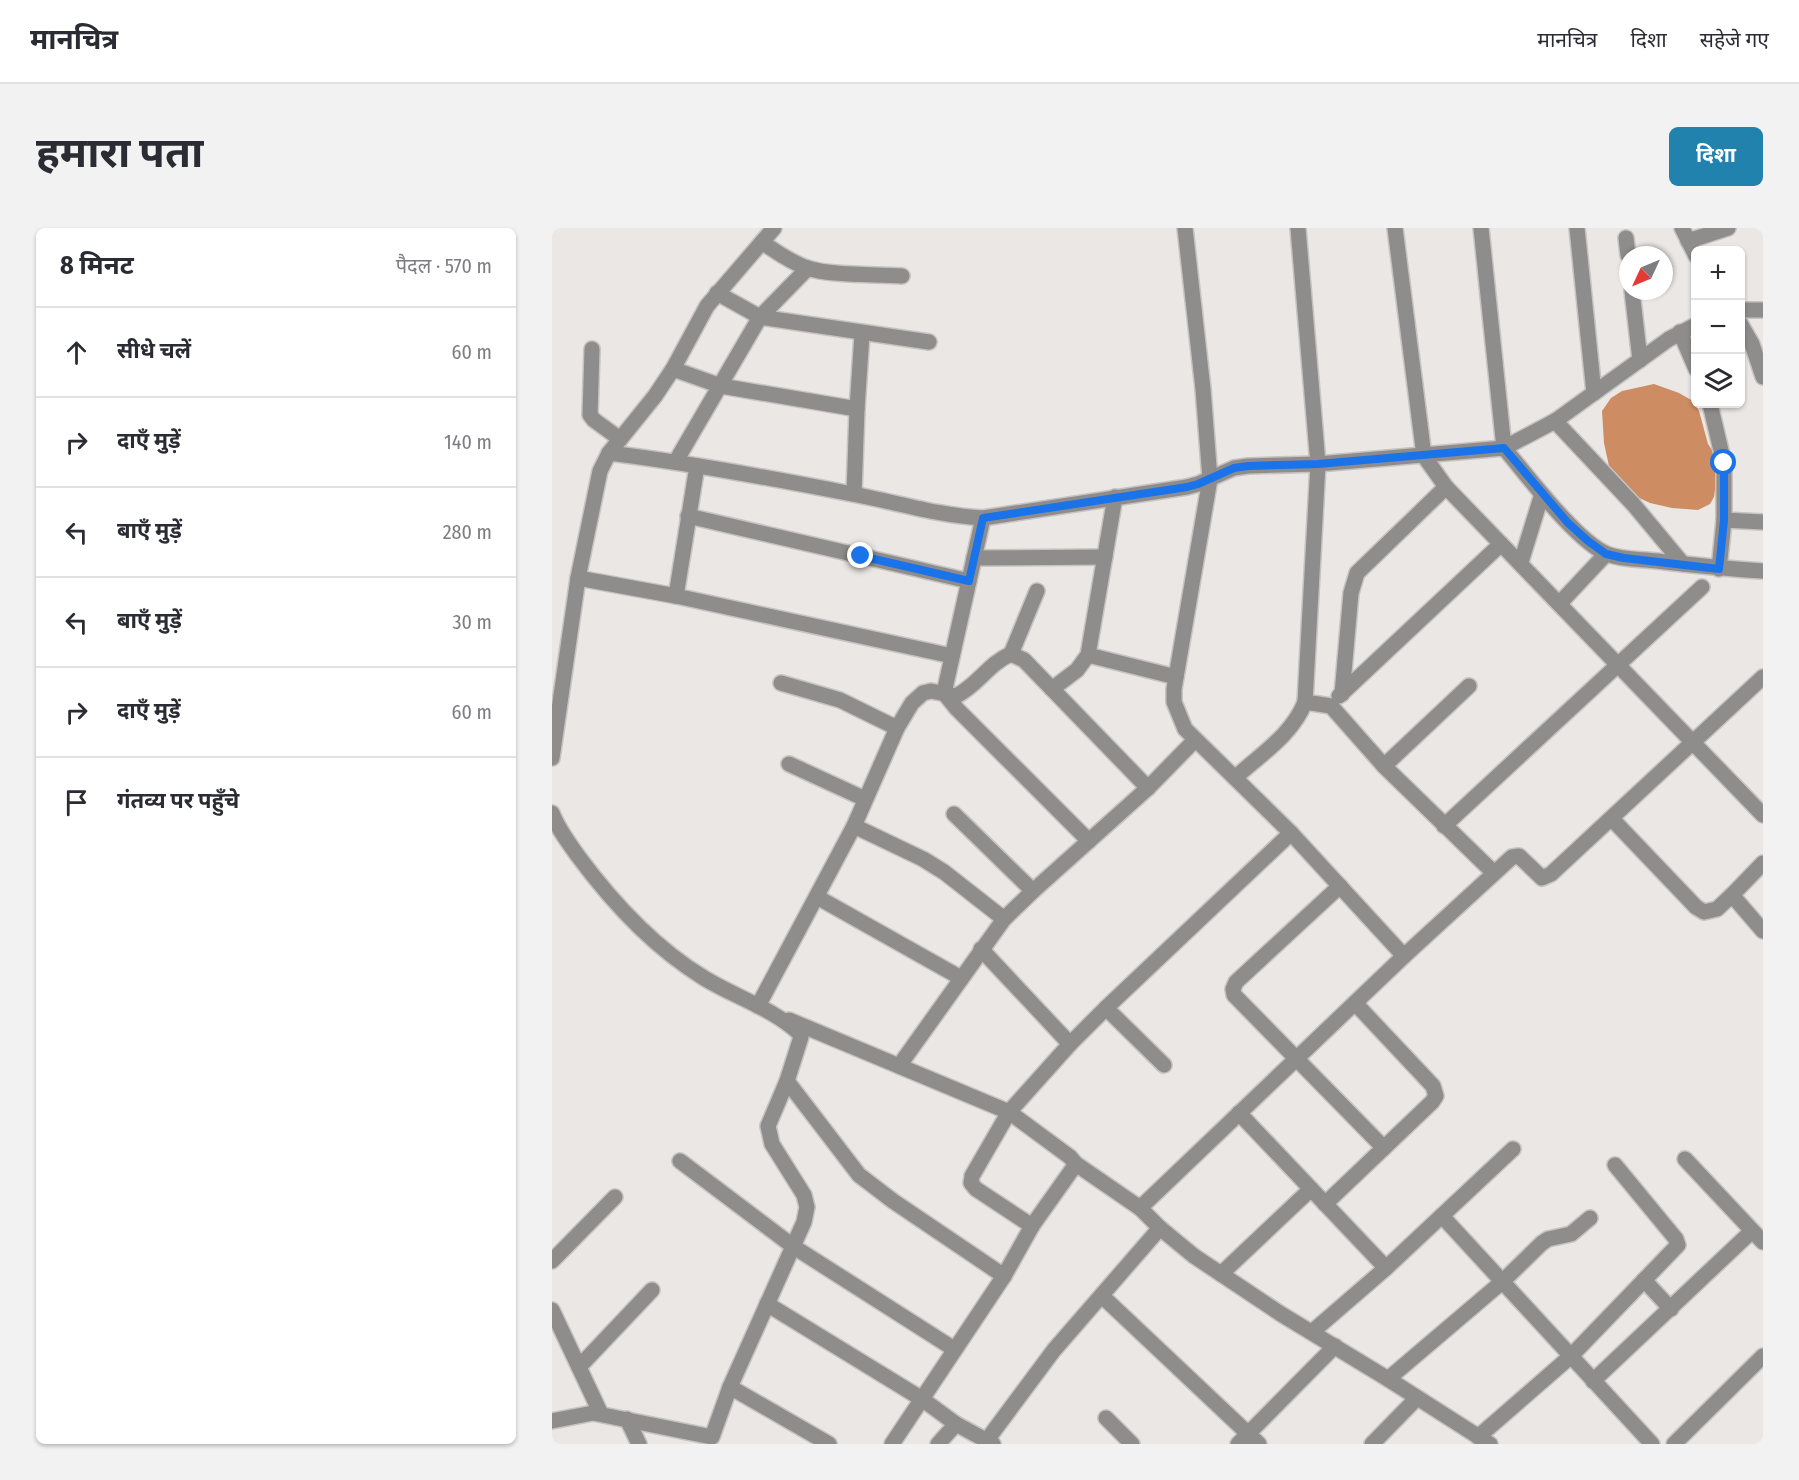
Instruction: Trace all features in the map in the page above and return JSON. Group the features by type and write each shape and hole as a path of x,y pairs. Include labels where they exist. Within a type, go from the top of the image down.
{"street":[{"path":"552,758 578,578 597,482 609,453 656,396 707,306 774,228"},
{"path":"1185,228 1203,389 1210,479 1176,677 1174,702 1185,729 1291,833 1404,956"},
{"path":"1236,777 1290,728 1305,702 1318,464 1298,228"},
{"path":"1395,228 1424,456 1446,487 1521,562 1763,815"},
{"path":"1481,228 1504,448 1542,494 1581,535 1606,554 1719,569 1763,571"},
{"path":"1577,228 1594,393"},
{"path":"1685,235 1728,228"},
{"path":"1626,238 1627,246"},
{"path":"762,242 781,255 808,268 902,276"},
{"path":"676,461 760,317 808,268"},
{"path":"717,293 760,317 862,334 929,342"},
{"path":"1633,300 1640,360"},
{"path":"1745,310 1763,310"},
{"path":"609,453 676,461 854,494 962,517 983,518 1174,489 1198,484 1234,468 1318,464 1504,448 1555,421 1680,332 1691,327"},
{"path":"1680,332 1691,359"},
{"path":"1745,332 1752,344 1763,377"},
{"path":"854,494 856,409 862,334"},
{"path":"592,349 590,415 620,439"},
{"path":"673,369 721,386 856,409"},
{"path":"1711,408 1724,463 1724,520 1719,569"},
{"path":"1555,421 1633,504 1683,564"},
{"path":"676,596 697,466"},
{"path":"1342,694 1351,592 1357,573 1446,487"},
{"path":"1521,562 1542,494"},
{"path":"1052,689 1077,670 1088,654 1115,497"},
{"path":"688,516 969,581"},
{"path":"944,693 983,518"},
{"path":"1724,520 1763,522"},
{"path":"1331,706 1501,544"},
{"path":"1560,603 1606,554"},
{"path":"974,558 1105,557"},
{"path":"578,578 676,596 952,656"},
{"path":"1444,826 1702,587"},
{"path":"758,1006 854,826 897,728 912,703 923,693 932,691 956,696 963,693 1002,658 1011,654 1037,591"},
{"path":"1011,654 1024,660 1148,788"},
{"path":"1088,654 1176,677"},
{"path":"1140,1208 1494,873 1515,856 1519,856 1538,876 1546,877 1612,819 1763,677"},
{"path":"781,683 840,700 897,728"},
{"path":"1384,766 1468,686"},
{"path":"944,693 957,709 1089,841"},
{"path":"1305,702 1331,706 1384,766 1494,873"},
{"path":"899,1066 1004,919 1148,788 1195,740"},
{"path":"789,764 865,799"},
{"path":"954,814 1033,891"},
{"path":"1612,819 1695,907 1704,912 1717,909 1763,863"},
{"path":"554,820 594,877 616,902 649,934 703,977 773,1013 1009,1112 1070,1157 1076,1164 1140,1208 1194,1256 1484,1440 1677,1247 1678,1242 1615,1165"},
{"path":"854,826 944,872 1004,919"},
{"path":"1032,1226 976,1189 971,1183 972,1176 1009,1112 1106,1008 1291,833"},
{"path":"1340,886 1236,982 1233,989 1237,1000 1384,1148"},
{"path":"1732,895 1763,931"},
{"path":"817,897 961,978"},
{"path":"981,949 1070,1044"},
{"path":"1325,1204 1432,1102 1436,1092 1433,1086 1355,1003"},
{"path":"1106,1008 1164,1065"},
{"path":"552,1421 584,1413 602,1414 717,1441 730,1387 794,1247 807,1207 801,1189 772,1144 768,1126 787,1081 801,1037 773,1013"},
{"path":"787,1081 859,1174 893,1201 1004,1276"},
{"path":"1239,1113 1386,1268"},
{"path":"1312,1332 1386,1268 1514,1149"},
{"path":"1593,1381 1671,1309 1758,1237 1684,1159"},
{"path":"681,1161 794,1247 954,1349"},
{"path":"891,1444 1004,1276 1032,1226 1076,1164"},
{"path":"1221,1274 1311,1189"},
{"path":"552,1261 615,1197"},
{"path":"1442,1215 1652,1444"},
{"path":"1388,1379 1502,1282 1542,1243 1548,1239 1571,1234 1590,1218"},
{"path":"767,1304 922,1399 956,1424 990,1442 1054,1350 1160,1228"},
{"path":"1644,1280 1671,1309"},
{"path":"579,1367 651,1290"},
{"path":"1102,1296 1249,1441 1335,1346"},
{"path":"552,1310 602,1414"},
{"path":"1674,1444 1763,1356"},
{"path":"730,1387 829,1444"},
{"path":"1372,1444 1417,1398"},
{"path":"1106,1418 1132,1444"},
{"path":"627,1419 639,1444"},
{"path":"938,1444 956,1424"}],"shaded area":[{"path":"1654,384 1691,400 1691,408 1697,408 1699,411 1708,444 1716,456 1718,467 1714,497 1710,504 1698,510 1650,503 1635,496 1617,477 1609,466 1604,443 1602,411 1611,398 1622,391"}],"route":[{"path":"861,556 969,581 983,518 1187,487 1234,468 1248,466 1318,464 1504,448 1568,523 1606,554 1719,569 1724,520 1724,463"}]}
